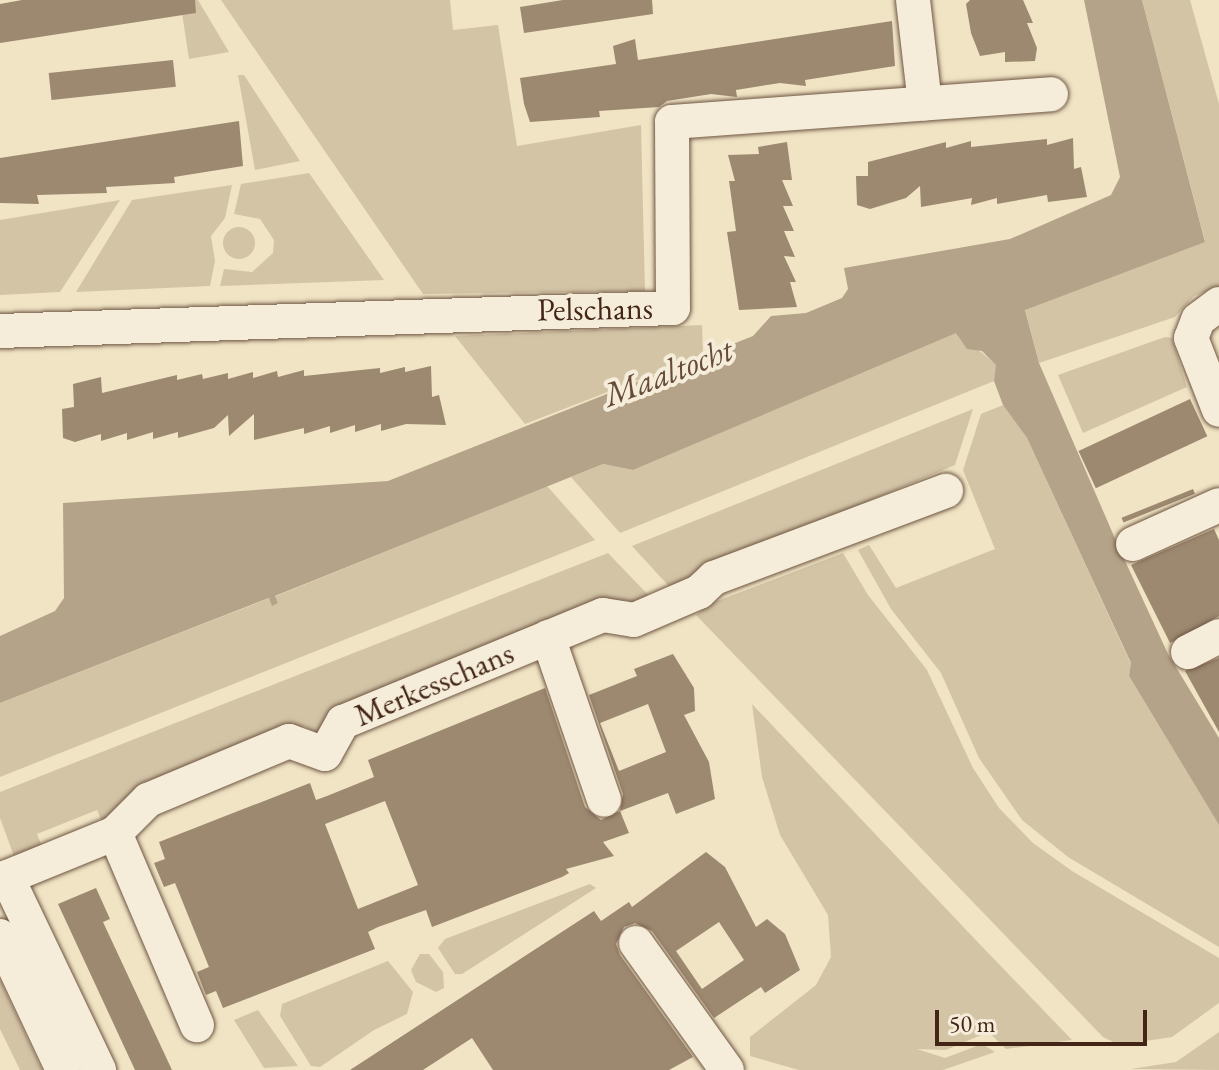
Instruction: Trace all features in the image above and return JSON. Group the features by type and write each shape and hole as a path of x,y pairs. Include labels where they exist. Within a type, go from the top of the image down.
{"street":[{"path":"913,0 925,103"},
{"name":"Pelschans","path":"0,331 673,308 672,122 1051,94"},
{"path":"1219,304 1198,320 1191,338 1219,410"},
{"name":"Merkesschans","path":"3,878 115,833 148,800 289,741 325,754 343,722 603,615 634,620 699,592 714,578 946,491"},
{"path":"1133,544 1219,505"},
{"path":"1188,652 1219,636"},
{"path":"548,637 604,800"},
{"path":"115,833 197,1025"},
{"path":"3,878 99,1070"},
{"path":"0,936 63,1070"},
{"path":"636,943 727,1070"}],"shaded area":[{"path":"180,0 198,0 229,52 189,59"},
{"path":"221,0 450,0 453,30 498,25 517,146 641,125 645,291 423,294"},
{"path":"1142,0 1190,0 1219,104 1219,286 1194,296 1175,317 1039,363 1025,309 1205,241"},
{"path":"238,75 244,75 300,161 255,170"},
{"path":"309,173 384,280 220,286 224,269 252,272 273,253 274,240 260,219 234,214 241,184"},
{"path":"232,185 225,218 211,236 215,261 210,286 76,292 132,200"},
{"path":"120,200 60,292 0,295 0,220"},
{"path":"239,227 251,231 255,243 251,255 239,259 227,255 223,243 227,231"},
{"path":"702,325 703,355 525,424 455,336"},
{"path":"956,332 997,365 994,381 620,533 571,477 603,464 633,470"},
{"path":"1165,337 1172,338 1187,387 1083,433 1058,375"},
{"path":"1003,405 1027,438 1131,664 1129,676 1219,825 1219,947 1068,857 1022,820 979,758 941,673 891,609 858,550 869,545 896,588 995,549 963,470 981,414"},
{"path":"973,409 955,465 835,515 835,521 691,575 684,591 676,594 632,546"},
{"path":"547,486 595,540 0,777 0,703 270,598 273,605 278,603 274,597"},
{"path":"608,553 654,601 640,606 625,600 335,714 320,734 304,726 138,792 104,826 97,810 37,834 43,849 15,859 0,818 0,792"},
{"path":"843,553 868,595 927,670 973,768 999,808 1033,843 1072,871 1219,958 1219,1003 1172,1037 1119,1045 1103,1037 696,615 712,603"},
{"path":"752,704 1072,1040 1006,1049 973,1017 981,1035 946,1050 917,1049 945,1058 982,1044 995,1052 943,1070 799,1070 750,1056 750,1037 816,985 831,957 828,915 780,835 762,777"},
{"path":"590,884 596,888 462,974 455,974 438,948 445,939"},
{"path":"420,954 429,954 443,972 444,988 436,992 416,982 411,970"},
{"path":"388,961 413,992 407,1014 374,1030 320,1067 311,1066 280,1016 282,1004"},
{"path":"0,980 42,1070 20,1070 0,1029"},
{"path":"258,1010 298,1066 264,1068 234,1020"},
{"path":"1219,1032 1219,1070 1131,1069 1176,1062"}],"water":[{"name":"Maaltocht","path":"1084,0 1142,0 1205,242 1025,310 1039,363 1120,550 1168,654 1219,738 1219,825 1129,676 1131,663 1027,438 1003,405 994,381 996,365 982,351 967,349 956,333 633,470 603,464 275,596 278,603 272,606 269,598 0,703 0,636 55,611 64,598 63,503 388,481 753,336 771,316 806,313 842,298 848,289 844,268 1010,239 1111,195 1120,177"}],"building":[{"path":"22,0 195,0 196,13 0,43 0,4"},
{"path":"563,0 652,0 653,14 524,33 520,7"},
{"path":"970,0 1023,0 1033,23 1027,23 1037,48 1035,61 1005,62 1005,52 980,56 971,33 966,4"},
{"path":"892,21 895,66 805,80 806,86 780,83 736,90 737,97 711,94 667,101 659,107 599,111 600,117 530,122 524,104 520,78 616,64 613,46 635,39 638,60"},
{"path":"173,60 176,87 52,100 49,73"},
{"path":"239,121 243,166 174,177 175,183 106,187 107,193 37,195 39,204 0,203 0,158"},
{"path":"1073,138 1074,169 1081,167 1087,197 1048,202 1047,195 997,204 997,198 971,205 972,198 921,207 920,186 906,198 870,209 857,205 856,176 868,176 868,162 946,142 946,148 971,141 971,147 1047,139 1047,145"},
{"path":"787,142 792,180 782,180 793,206 783,206 794,231 784,231 795,257 784,256 796,282 790,282 797,307 739,310 727,232 736,231 729,181 735,181 728,155 759,154 758,147"},
{"path":"431,366 432,397 439,395 446,425 406,424 381,431 381,424 355,432 355,425 330,433 330,426 304,434 304,428 254,440 254,414 229,436 228,415 214,428 178,438 178,432 153,439 153,432 127,440 127,433 101,441 101,434 75,442 63,438 62,409 74,407 73,384 101,377 102,393 177,375 177,380 202,374 203,379 228,373 228,379 253,372 253,378 277,371 278,377 304,370 304,376 380,368 380,373 405,367 405,372"},
{"path":"1190,399 1207,436 1096,488 1079,451"},
{"path":"1193,489 1195,494 1123,522 1122,518"},
{"path":"1214,529 1219,540 1219,616 1170,643 1131,565"},
{"path":"673,654 694,688 695,711 684,715 709,762 715,799 676,814 668,793 620,811 623,794 589,695 637,676 634,669","holes":["648,704 666,752 619,771 600,723"]},
{"path":"1219,658 1219,732 1185,671"},
{"path":"545,688 585,807 601,820 620,811 629,833 603,842 614,856 566,869 569,873 562,877 432,927 426,910 378,927 368,932 375,949 223,1008 216,991 206,995 197,972 209,967 175,883 164,887 154,863 165,859 159,842 310,783 316,800 327,796 374,777 368,760","holes":["385,801 418,885 358,909 325,824"]},
{"path":"706,852 725,867 756,927 767,919 785,934 800,970 765,993 761,987 714,1018 652,931 635,923 624,927 616,944 620,955 693,1057 669,1070 493,1070 472,1038 423,1070 350,1070 594,911 601,921 629,902 632,907","holes":["719,922 744,960 702,989 676,951"]},
{"path":"96,888 110,919 103,922 172,1070 135,1070 58,904"}]}
